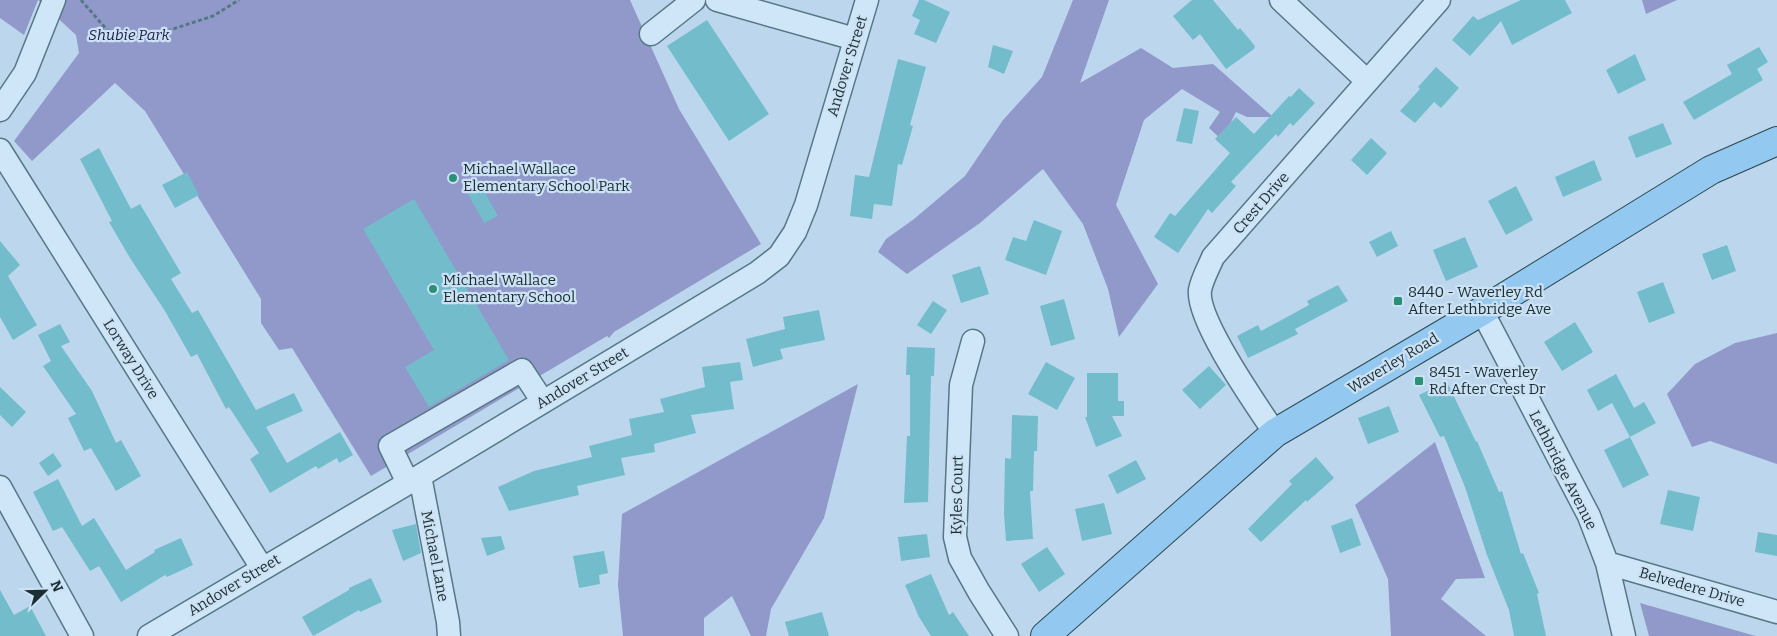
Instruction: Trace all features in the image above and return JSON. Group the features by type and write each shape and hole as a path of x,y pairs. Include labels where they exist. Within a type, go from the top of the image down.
{"main road":[{"name":"Waverley Road","path":"1045,636 1275,433 1482,311 1711,170 1777,141"}],"street":[{"path":"0,110 25,73 54,0"},
{"path":"651,34 694,0"},
{"path":"717,0 855,39"},
{"name":"Andover Street","path":"149,636 414,480 757,273 779,256 795,232 806,205 867,0"},
{"path":"1281,0 1367,81"},
{"name":"Crest Drive","path":"1275,433 1234,372 1203,312 1200,290 1213,257 1440,0"},
{"name":"Lorway Drive","path":"0,150 262,568"},
{"name":"Lethbridge Avenue","path":"1482,311 1589,516 1607,563 1624,636"},
{"name":"Kyles Court","path":"973,341 961,385 955,537 960,558 1007,636"},
{"name":"Michael Lane","path":"449,636 448,622 414,480 390,446 522,370 543,402"},
{"path":"0,487 82,636"},
{"name":"Belvedere Drive","path":"1607,563 1777,612"}],"path":[{"path":"81,0 107,30 130,36 136,41 213,16 239,0"}],"green space":[{"path":"0,0 38,0 24,35 0,18"},
{"name":"Michael Wallace Elementary School Park","path":"38,0 630,0 679,109 761,244 614,332 609,338 607,336 371,476 292,348 279,350 261,323 261,299 145,111 115,83 32,161 14,141 79,53 76,35"},
{"path":"1073,0 1109,0 1080,83 1141,48 1173,68 1213,64 1273,117 1247,117 1236,112 1222,140 1209,128 1220,112 1182,89 1144,120 1116,205 1158,284 1119,337 1108,289 1083,224 1043,169 980,223 907,274 878,252 886,239 914,219 965,176 1003,120 1042,77"},
{"path":"1642,0 1677,0 1646,14"},
{"path":"1777,333 1777,464 1710,441 1692,447 1667,394 1695,364 1735,343"},
{"path":"858,384 824,518 771,609 766,636 751,636 732,596 704,618 704,636 623,636 618,585 622,514"},
{"path":"1435,442 1485,578 1456,579 1441,599 1486,636 1391,636 1388,579 1355,505"},
{"path":"1640,603 1752,635 1756,636 1649,636"}],"building":[{"path":"919,0 924,0 950,12 936,43 914,34 920,20 912,16"},
{"path":"1192,0 1213,0 1238,30 1240,28 1255,46 1254,49 1226,69 1200,34 1193,40 1173,16"},
{"path":"1521,0 1565,0 1572,13 1512,45 1501,21 1470,56 1452,40 1473,16 1478,20"},
{"path":"707,20 769,114 729,141 667,46"},
{"path":"993,45 1013,51 1004,74 988,67"},
{"path":"1759,47 1768,62 1757,69 1763,80 1694,120 1683,102 1732,74 1727,65"},
{"path":"1635,54 1646,80 1618,94 1606,70"},
{"path":"898,59 926,67 910,125 913,126 902,165 898,164 892,206 874,204 872,219 850,216 855,175 869,177"},
{"path":"1436,67 1459,88 1441,108 1434,102 1415,123 1400,111 1420,89 1418,87"},
{"path":"1299,88 1315,103 1293,126 1290,123 1278,137 1276,134 1231,182 1236,186 1212,213 1208,209 1178,253 1154,237 1170,213 1175,216 1230,153 1215,139 1236,117 1254,134 1289,96 1291,97"},
{"path":"1184,108 1199,111 1192,144 1176,141"},
{"path":"1663,123 1672,144 1636,158 1628,137"},
{"path":"1371,138 1387,153 1367,175 1351,160"},
{"path":"99,148 131,209 140,204 181,273 171,279 192,313 198,310 256,410 294,393 303,411 266,427 287,463 340,432 353,455 339,463 337,458 318,469 316,466 270,493 250,459 259,453 229,407 226,409 197,354 191,357 165,311 109,222 112,221 80,159"},
{"path":"1594,160 1602,180 1563,197 1555,177"},
{"path":"187,172 199,195 175,208 162,185"},
{"path":"477,178 498,216 484,223 463,185"},
{"path":"1516,186 1533,220 1506,235 1488,201"},
{"name":"Michael Wallace Elementary School","path":"414,199 509,360 429,407 405,367 434,350 363,229"},
{"path":"1034,220 1062,231 1046,275 1005,260 1013,237 1026,241"},
{"path":"1391,231 1398,246 1377,257 1369,242"},
{"path":"1465,237 1478,267 1446,281 1433,250"},
{"path":"0,241 20,265 8,276 37,325 13,340 0,317"},
{"path":"1727,245 1736,271 1712,280 1702,254"},
{"path":"980,266 989,294 961,303 952,275"},
{"path":"1663,282 1675,313 1649,323 1637,292"},
{"path":"1338,285 1348,301 1295,329 1298,334 1248,358 1237,336 1258,325 1261,331 1309,305 1307,301"},
{"path":"1064,299 1075,339 1051,346 1040,306"},
{"path":"933,301 947,310 931,334 917,325"},
{"path":"819,310 825,340 780,349 783,359 753,367 746,339 785,329 783,317"},
{"path":"1575,322 1593,352 1562,371 1544,342"},
{"path":"60,324 70,342 61,346 92,391 116,443 121,440 141,476 116,491 91,448 84,451 68,418 76,414 43,366 51,361 38,335"},
{"path":"907,347 935,348 934,376 931,376 928,502 904,503 907,436 910,436 910,375 906,375"},
{"path":"740,362 743,380 730,382 734,409 691,415 696,433 654,444 655,452 621,458 625,475 577,486 579,495 509,511 498,487 534,471 592,457 589,446 632,435 629,419 664,412 660,399 705,387 702,367"},
{"path":"1046,362 1075,378 1057,410 1028,394"},
{"path":"1209,366 1226,385 1200,409 1182,390"},
{"path":"1087,373 1118,373 1118,401 1124,401 1124,416 1112,416 1122,436 1096,447 1085,417 1087,417"},
{"path":"1616,374 1634,408 1644,402 1656,423 1630,437 1612,403 1598,411 1587,390"},
{"path":"1447,382 1477,441 1499,492 1502,491 1521,554 1523,553 1539,593 1537,594 1546,636 1514,636 1509,610 1487,555 1465,487 1444,436 1440,437 1419,395"},
{"path":"0,387 26,412 12,427 0,415"},
{"path":"1389,406 1399,432 1368,444 1358,418"},
{"path":"1012,415 1038,416 1037,451 1034,451 1033,491 1030,491 1033,539 1006,541 1004,513 1005,458 1011,459"},
{"path":"1630,437 1649,475 1623,488 1604,450"},
{"path":"53,453 62,466 48,476 39,463"},
{"path":"1316,457 1334,478 1307,502 1306,500 1261,542 1248,529 1292,484 1289,481"},
{"path":"1136,460 1146,479 1117,494 1108,475"},
{"path":"58,479 82,526 94,518 126,570 155,552 154,550 181,538 193,565 167,577 165,575 121,602 99,566 90,571 62,527 53,531 33,492"},
{"path":"1668,490 1700,497 1693,531 1660,524"},
{"path":"1104,503 1112,534 1082,541 1075,509"},
{"path":"1352,518 1361,545 1340,553 1331,526"},
{"path":"416,524 421,553 403,561 392,530"},
{"path":"1758,532 1777,535 1777,556 1755,552"},
{"path":"927,534 930,557 901,561 898,537"},
{"path":"501,536 505,549 487,556 481,538"},
{"path":"1047,547 1065,574 1039,592 1021,564"},
{"path":"604,551 608,573 599,575 600,584 579,588 573,556"},
{"path":"931,574 949,615 953,612 969,636 931,636 919,617 905,585"},
{"path":"371,578 382,602 360,612 359,610 313,636 302,617 349,590 349,588"},
{"path":"0,590 14,615 30,606 46,636 0,636"},
{"path":"822,612 829,636 789,636 785,622"}],"place":[{"name":"Michael Wallace Elementary School Park","path":"453,178"},
{"name":"Michael Wallace Elementary School","path":"433,289"},
{"name":"8440 - Waverley Rd After Lethbridge Ave","path":"1398,301"},
{"name":"8451 - Waverley Rd After Crest Dr","path":"1419,381"}],"park label":[{"name":"Shubie Park","path":"129,35"}]}
